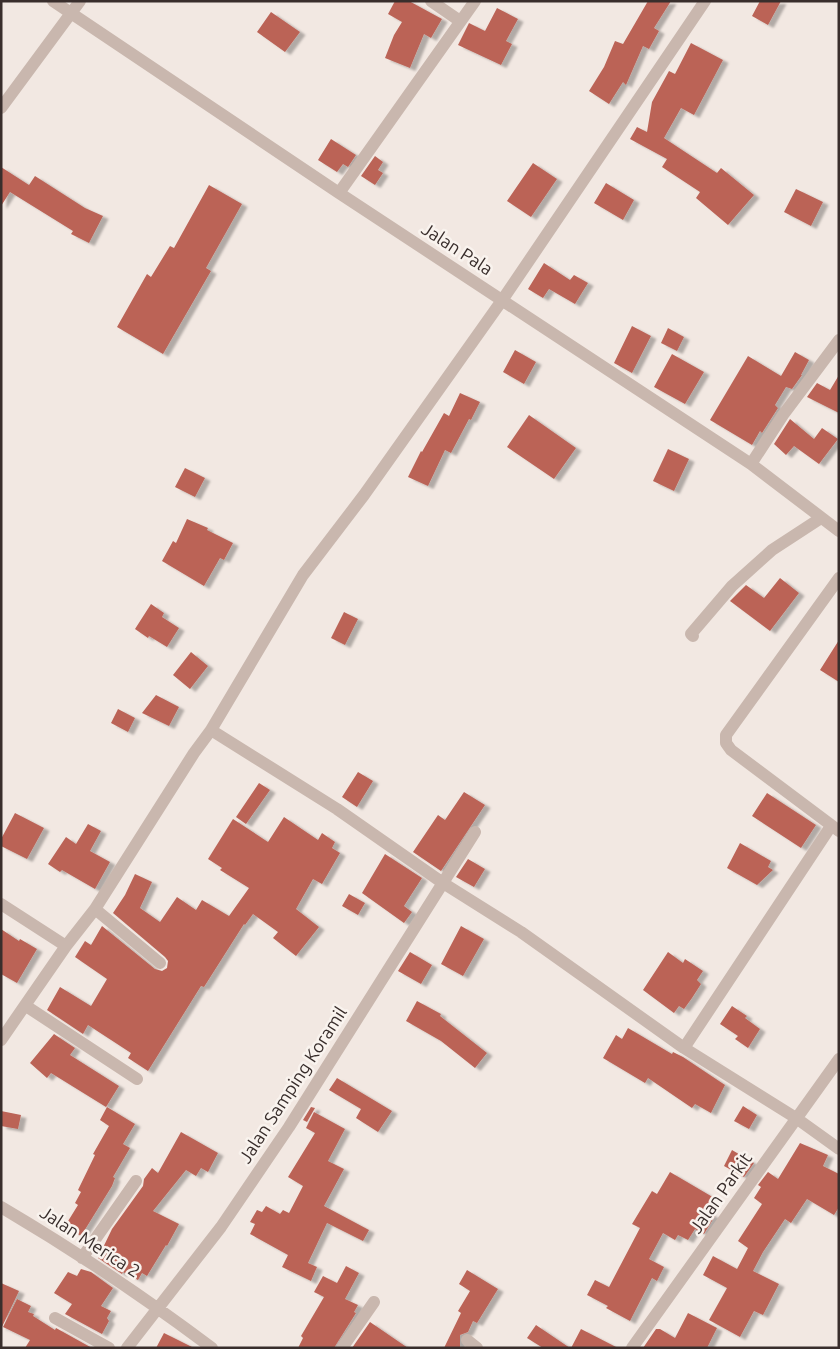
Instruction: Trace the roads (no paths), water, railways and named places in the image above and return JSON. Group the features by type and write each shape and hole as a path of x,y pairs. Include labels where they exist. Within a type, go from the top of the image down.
{"street":[{"name":"Jalan Pala","path":"53,1 339,193 751,464 839,531"},
{"path":"1,108 80,1"},
{"path":"431,1 460,21"},
{"path":"339,193 475,1"},
{"path":"1,1040 66,946 95,909 210,730 303,575 364,495 503,300 705,1"},
{"path":"751,464 783,415 839,340"},
{"path":"693,636 691,634 732,586 772,550 822,518"},
{"path":"684,1048 835,829 731,750 726,743 726,735 839,578"},
{"path":"210,730 337,809 443,883 521,932 684,1048 796,1118 839,1148"},
{"name":"Jalan Samping Koramil","path":"127,1348 221,1227 289,1127 475,832"},
{"path":"1,904 66,946"},
{"path":"95,909 160,963"},
{"path":"26,1006 137,1079"},
{"name":"Jalan Parkit","path":"632,1348 839,1059"},
{"path":"82,1258 136,1181"},
{"name":"Jalan Merica 2","path":"1,1207 49,1235 159,1308 212,1348"},
{"path":"342,1348 374,1302"},
{"path":"55,1318 110,1348"}]}
